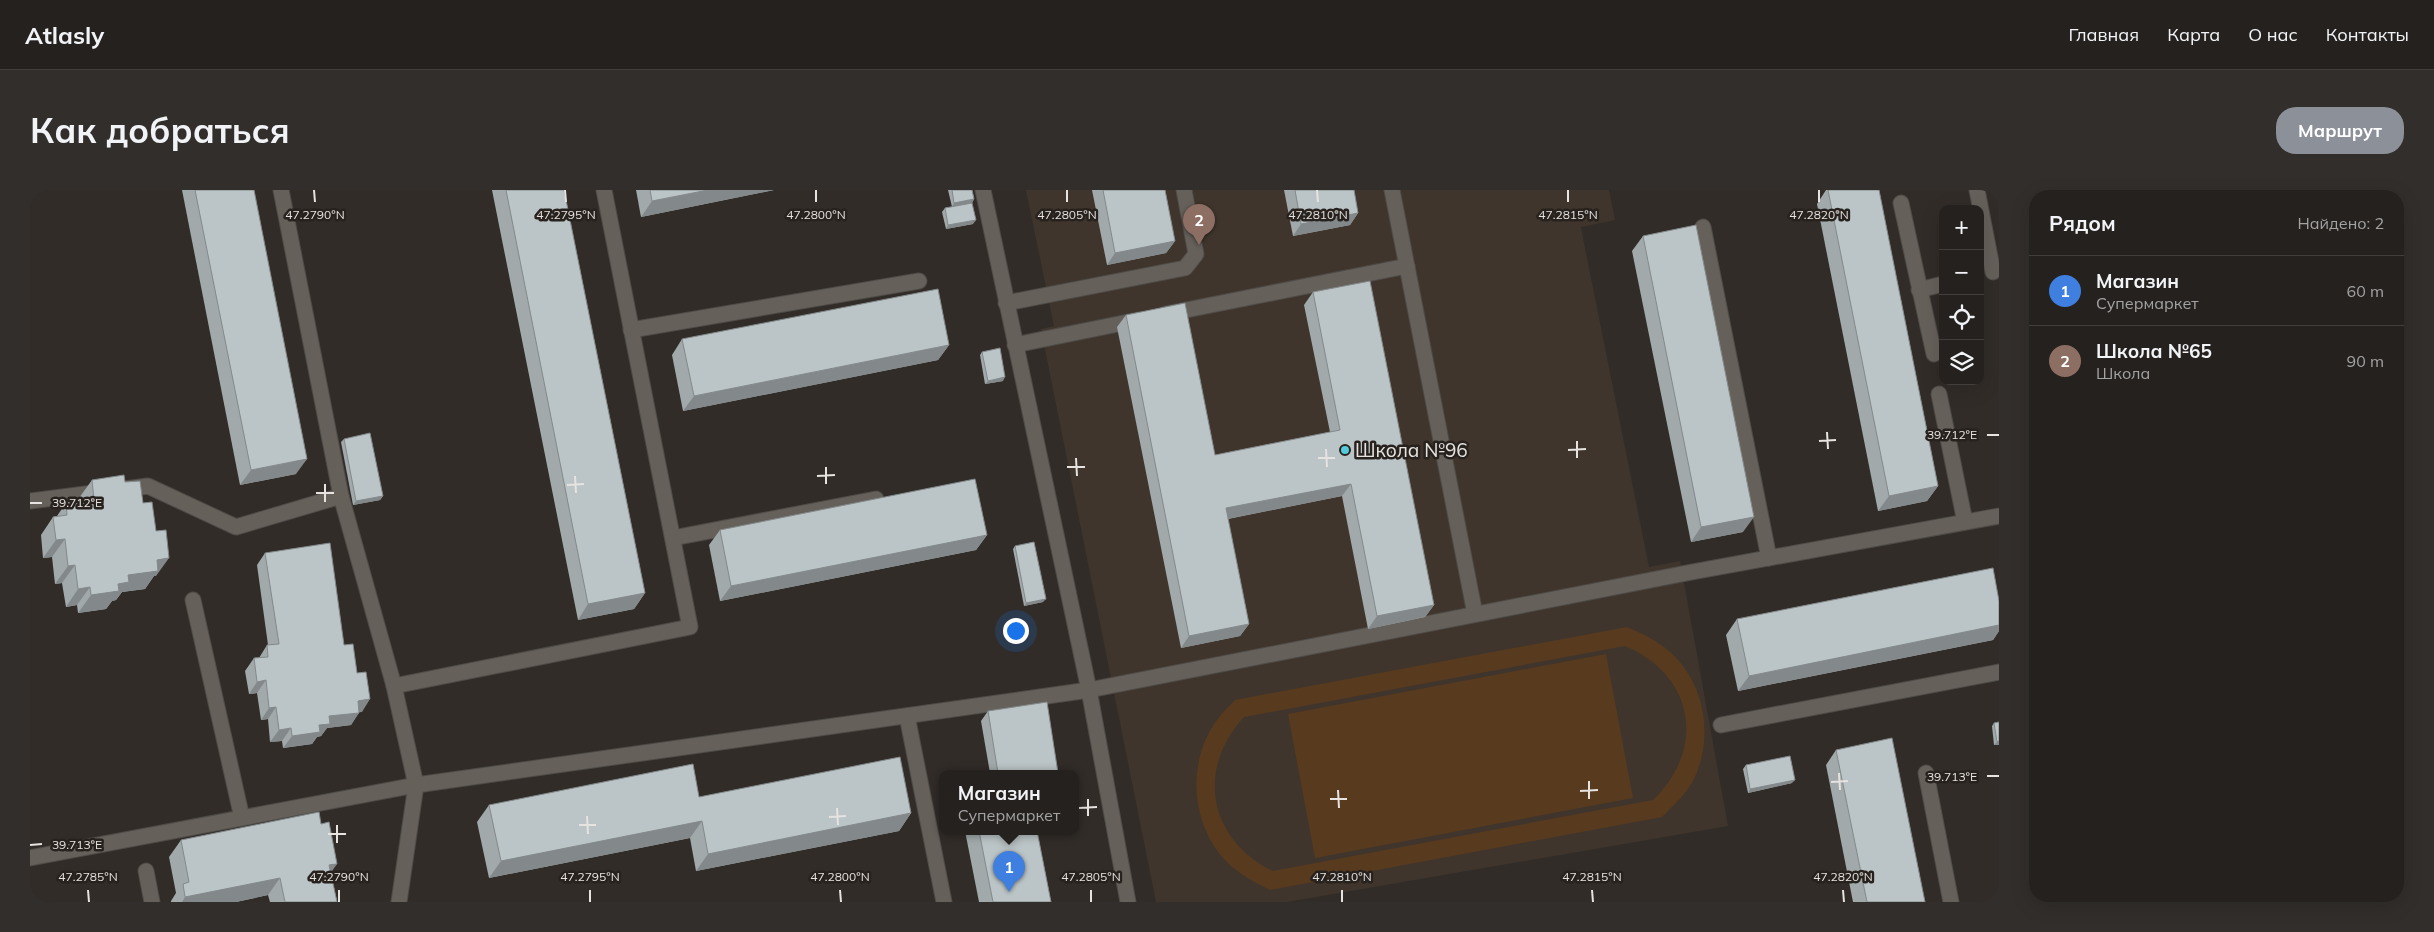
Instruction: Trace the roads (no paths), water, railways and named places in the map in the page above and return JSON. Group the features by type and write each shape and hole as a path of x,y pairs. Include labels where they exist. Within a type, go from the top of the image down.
{"lane":[{"path":"281,190 341,496 394,686 416,785 399,902"},
{"path":"394,686 690,627 604,190"},
{"path":"983,190 1089,690 1128,902"},
{"path":"1006,303 1185,268 1196,254 1184,190"},
{"path":"1392,190 1475,614"},
{"path":"1977,190 1991,273"},
{"path":"1901,203 1934,354"},
{"path":"1703,227 1769,558"},
{"path":"1015,345 1407,266"},
{"path":"631,330 919,281"},
{"path":"1919,290 1939,285"},
{"path":"1939,394 1965,522"},
{"path":"30,501 148,486 236,527 341,496"},
{"path":"672,538 888,496"},
{"path":"30,858 416,785 1089,690 1475,614 1999,516"},
{"path":"193,600 242,818"},
{"path":"1721,724 1999,672"},
{"path":"907,716 944,902"},
{"path":"1926,773 1951,902"},
{"path":"146,871 152,902"}],"place":[{"name":"Школа №65","path":"1199,245"},
{"name":"Школа №96","path":"1345,450"},
{"name":"Магазин","path":"1009,892"}]}
